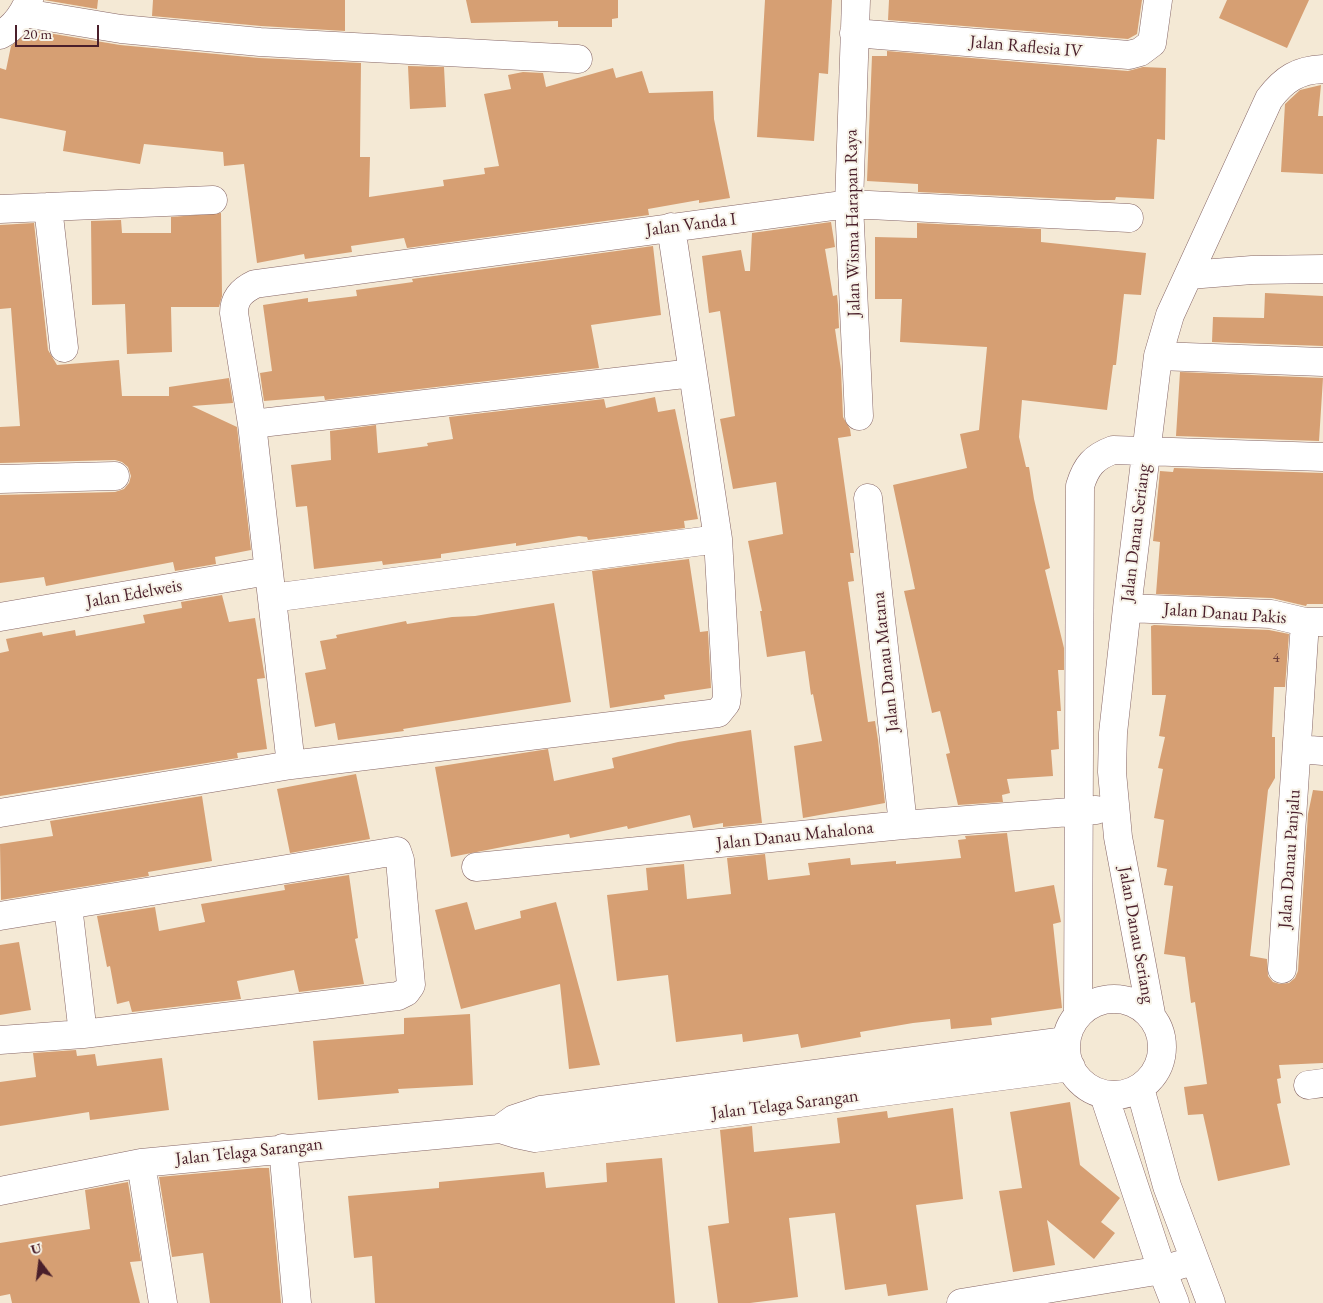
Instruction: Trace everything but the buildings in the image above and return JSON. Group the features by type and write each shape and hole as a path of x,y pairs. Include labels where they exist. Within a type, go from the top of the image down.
{"street":[{"name":"Jalan Wisma Harapan Raya","path":"856,0 849,204 859,416"},
{"name":"Jalan Raflesia IV","path":"854,33 1128,55 1140,52 1152,43 1158,0"},
{"path":"0,35 16,24 26,6 121,29 260,42 578,59"},
{"path":"1323,69 1300,72 1288,77 1269,99 1170,314 1158,356 1146,451 1323,457"},
{"path":"0,209 213,200"},
{"name":"Jalan Vanda I","path":"252,424 234,304 242,293 255,284 849,204 1130,218"},
{"path":"48,207 64,348"},
{"path":"0,813 291,765 718,713 726,703 727,695 718,539 671,227"},
{"path":"1189,276 1252,270 1323,269"},
{"path":"1158,356 1323,362"},
{"path":"291,765 252,424 693,373"},
{"name":"Jalan Danau Seriang","path":"1078,1014 1080,486 1083,473 1092,461 1099,455 1113,450 1146,451 1113,732 1112,772 1114,809 1151,1014"},
{"path":"0,479 114,476"},
{"name":"Jalan Danau Matana","path":"868,498 904,825"},
{"path":"272,598 718,539"},
{"name":"Jalan Edelweis","path":"0,617 268,571"},
{"name":"Jalan Danau Pakis","path":"1127,608 1271,614 1314,622"},
{"name":"Jalan Danau Panjalu","path":"1282,970 1311,750 1314,622"},
{"name":"Jalan Danau Mahalona","path":"476,867 904,825 1078,810 1114,809"},
{"path":"0,916 397,850 400,860 411,985 406,992 398,996 83,1034 0,1040"},
{"path":"68,906 83,1034"},
{"path":"1114,998 1134,1002 1151,1014 1162,1036 1162,1054 1157,1070 1150,1080 1140,1088 1116,1096 1104,1095 1084,1085 1076,1078 1068,1054 1070,1027 1078,1014 1094,1002 1114,998"},
{"name":"Jalan Telaga Sarangan","path":"0,1191 141,1163 500,1128 514,1118 541,1110 1068,1054"},
{"path":"1140,1088 1167,1186 1210,1303"},
{"path":"1104,1095 1162,1270 1175,1303"},
{"path":"283,1148 297,1303"},
{"path":"141,1163 163,1303"},
{"path":"971,1303 1162,1270 1193,1261"}]}
